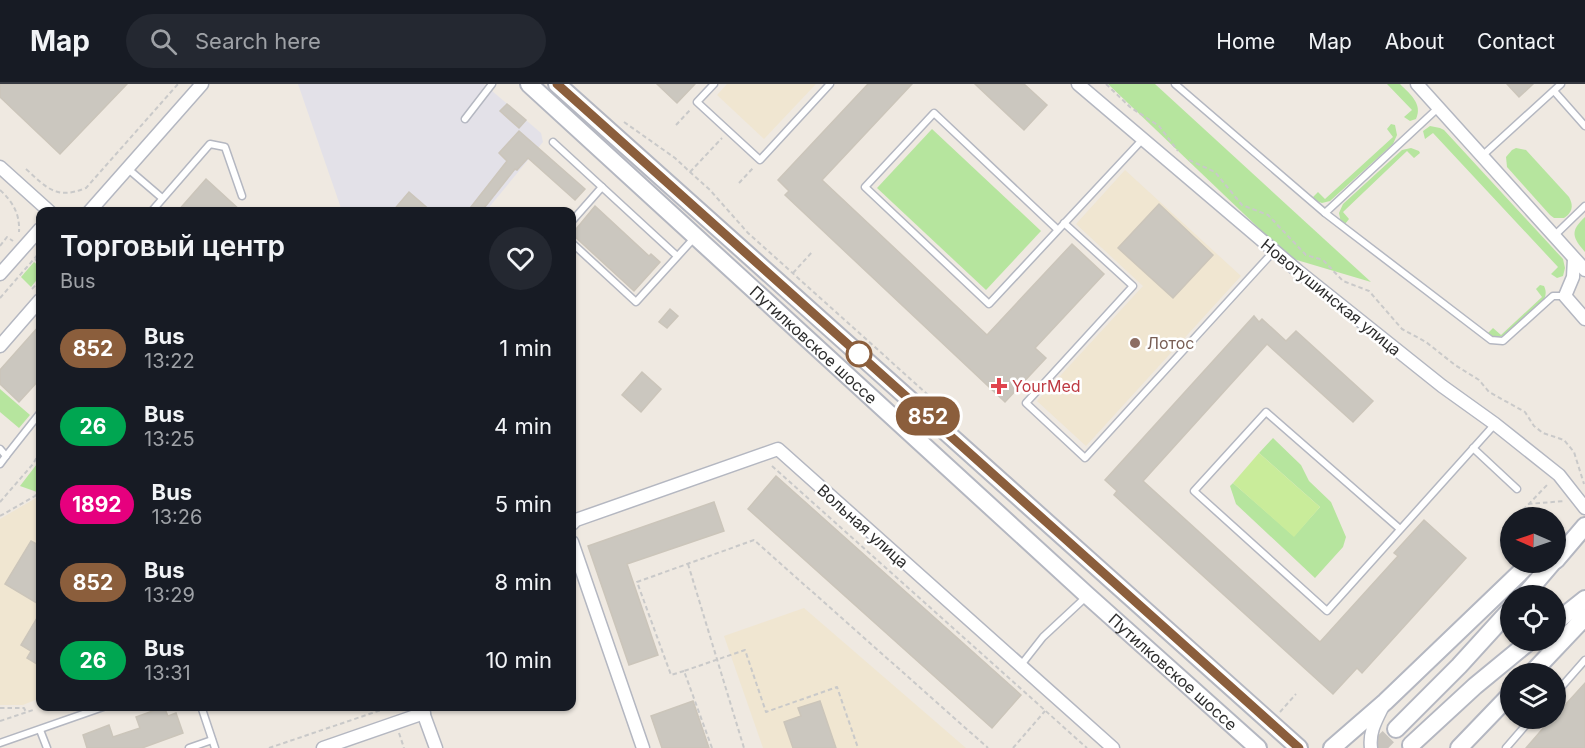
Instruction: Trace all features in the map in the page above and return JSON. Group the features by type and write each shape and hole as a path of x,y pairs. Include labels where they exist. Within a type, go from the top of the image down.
{"main road":[{"name":"Путилковское шоссе","path":"529,84 1087,595 1258,748"},
{"name":"Путилковское шоссе","path":"557,84 1299,748"},
{"path":"1566,536 1585,521"},
{"path":"1566,547 1585,526"},
{"path":"1332,748 1385,702 1520,573"},
{"path":"1533,585 1544,573"},
{"path":"1566,614 1585,599"},
{"path":"1541,663 1585,617"},
{"path":"1396,729 1500,621"},
{"path":"1411,745 1475,686 1518,651"},
{"path":"1459,748 1500,705"}],"street":[{"path":"93,207 202,84"},
{"name":"Новотушинская улица","path":"1078,84 1274,251 1442,386 1495,424 1559,475 1585,508"},
{"path":"1417,84 1585,270"},
{"path":"0,167 44,207"},
{"path":"0,274 36,234"},
{"path":"1574,259 1573,277 1565,296 1585,319"},
{"path":"0,346 36,305"},
{"name":"Вольная улица","path":"576,520 778,449 1113,748"},
{"path":"576,554 643,748"},
{"path":"1371,748 1372,727 1385,702"},
{"path":"323,748 420,711"},
{"path":"423,711 436,748"}],"lane":[{"path":"465,119 492,84"},
{"path":"714,84 697,102 760,160 830,84"},
{"path":"1175,84 1324,213 1491,340 1503,341 1553,296 1565,296"},
{"path":"1482,156 1561,84"},
{"path":"1554,91 1585,126"},
{"path":"1324,213 1439,107"},
{"path":"1059,230 934,113 865,187 989,304 1059,230 1142,140"},
{"path":"552,142 677,256"},
{"path":"155,207 210,144 225,147 242,195"},
{"path":"127,168 162,198"},
{"path":"576,216 602,187"},
{"path":"1554,236 1585,206"},
{"path":"1064,223 1132,286 1026,403 1085,458 1274,251"},
{"path":"576,247 636,302 695,236"},
{"path":"1400,529 1266,412 1194,491 1326,611 1495,424"},
{"path":"0,464 36,418"},
{"path":"1473,448 1517,489"},
{"path":"0,449 6,456"},
{"path":"1020,665 1043,637 1087,595"},
{"path":"1566,682 1585,660"},
{"path":"0,743 92,711"},
{"path":"203,711 215,748"},
{"path":"1506,748 1523,729"},
{"path":"40,730 46,748"},
{"path":"189,748 212,740"}],"path":[{"path":"26,169 49,189 59,193 69,194 86,188 178,84"},
{"path":"1106,84 1130,107 1159,126 1183,158 1215,172 1242,205 1268,215 1306,255 1323,260 1343,281 1369,291 1402,329 1426,342 1479,380 1489,392 1525,412 1534,426 1543,433 1564,440 1574,452 1585,487"},
{"path":"676,125 697,102"},
{"path":"619,118 675,158 710,190 748,233 962,424"},
{"path":"690,172 728,131"},
{"path":"739,183 760,160"},
{"path":"0,190 17,211 20,222 19,232"},
{"path":"0,246 7,237 15,243"},
{"path":"789,277 813,251"},
{"path":"0,298 35,258 29,253"},
{"path":"761,455 1087,748"},
{"path":"0,502 36,459"},
{"path":"1526,507 1551,480"},
{"path":"0,516 36,495"},
{"path":"1528,504 1569,501 1576,497"},
{"path":"858,748 837,687 766,712 745,650 671,675 637,582 754,540 988,748"},
{"path":"688,564 744,748"},
{"path":"684,671 712,748"},
{"path":"1276,717 1296,694"},
{"path":"0,708 24,708 26,712"},
{"path":"0,721 33,710"},
{"path":"269,748 378,711"},
{"path":"1013,748 1045,711"}],"shaded area":[{"path":"298,84 484,84 541,133 543,142 489,207 341,207"},
{"path":"727,84 816,84 764,139 717,95"},
{"name":"Лотос","path":"1125,170 1241,276 1086,446 1037,401 1143,286 1076,224"},
{"path":"36,498 36,700 23,705 0,705 0,519"},
{"path":"804,608 966,748 763,748 724,636"}],"green space":[{"path":"1108,84 1155,84 1371,282 1290,258"},
{"path":"1387,84 1400,84 1411,96 1417,104 1416,119 1410,121 1404,117 1412,110"},
{"path":"1391,124 1395,125 1397,135 1393,144 1330,201 1322,203 1314,200 1313,197 1318,192 1325,199 1393,137 1387,129"},
{"path":"1430,126 1444,130 1563,259 1565,268 1563,276 1557,278 1551,274 1558,267 1433,133 1425,139 1423,131"},
{"path":"932,129 1041,231 986,290 877,188"},
{"path":"1411,148 1420,153 1414,158 1407,151 1343,212 1349,219 1345,224 1341,223 1339,213 1343,204 1402,150"},
{"path":"1516,148 1526,150 1569,197 1571,209 1564,218 1554,218 1550,215 1507,167 1506,157"},
{"path":"1585,217 1585,252 1574,234 1577,226"},
{"path":"34,262 36,264 36,281 31,287 21,277"},
{"path":"1540,285 1544,286 1546,293 1544,300 1524,321 1503,336 1489,336 1488,333 1493,328 1501,335 1542,297 1536,289"},
{"path":"0,389 30,415 19,428 0,412"},
{"path":"1273,438 1301,465 1309,481 1331,502 1346,537 1343,547 1315,578 1236,504 1230,486 1233,483 1294,536 1320,507 1259,453"},
{"path":"1259,453 1320,507 1294,537 1233,483"},
{"path":"36,465 36,492 20,486"}],"building":[{"path":"0,84 127,84 60,154 0,97"},
{"path":"657,84 695,84 677,103"},
{"path":"868,84 912,84 822,180 987,335 1072,244 1104,274 1035,348 1046,358 1005,402 785,195 789,191 778,180"},
{"path":"975,84 1024,84 1047,105 1024,130"},
{"path":"1507,84 1533,84 1519,97"},
{"path":"507,104 526,120 519,128 500,111"},
{"path":"519,131 585,189 575,200 528,158 517,170 515,169 485,207 471,207 507,161 499,153"},
{"path":"206,179 237,207 181,207"},
{"path":"409,192 426,207 396,207"},
{"path":"1159,204 1213,255 1173,298 1118,248"},
{"path":"595,206 649,256 651,254 660,262 634,291 576,238 576,229"},
{"path":"670,309 678,316 667,328 659,322"},
{"path":"1254,316 1259,322 1262,319 1286,341 1296,331 1373,401 1353,422 1267,344 1143,481 1320,642 1398,556 1394,553 1424,520 1466,558 1362,673 1357,668 1333,694 1114,495 1117,491 1105,480"},
{"path":"36,330 36,383 19,402 0,384 0,370"},
{"path":"642,372 661,389 641,412 622,395"},
{"path":"776,476 1021,695 992,728 748,509"},
{"path":"714,502 724,531 627,564 658,655 629,665 588,546"},
{"path":"31,541 36,544 36,603 5,584"},
{"path":"36,620 36,664 27,658 31,651 21,645"},
{"path":"1585,683 1585,748 1526,748 1542,729 1566,729 1566,704"},
{"path":"693,701 709,748 662,748 651,716"},
{"path":"820,701 836,748 793,748 784,722 801,716 798,708"},
{"path":"153,711 166,711 168,716 176,713 183,733 142,748 87,748 83,735 109,725 113,737 140,728 136,717"}],"tunnel":[{"path":"1377,748 1396,729"}],"bus line":[{"name":"852","path":"557,84 1299,748"}],"place":[{"name":"Лотос","path":"1135,343"},
{"name":"YourMed","path":"999,386"}]}
